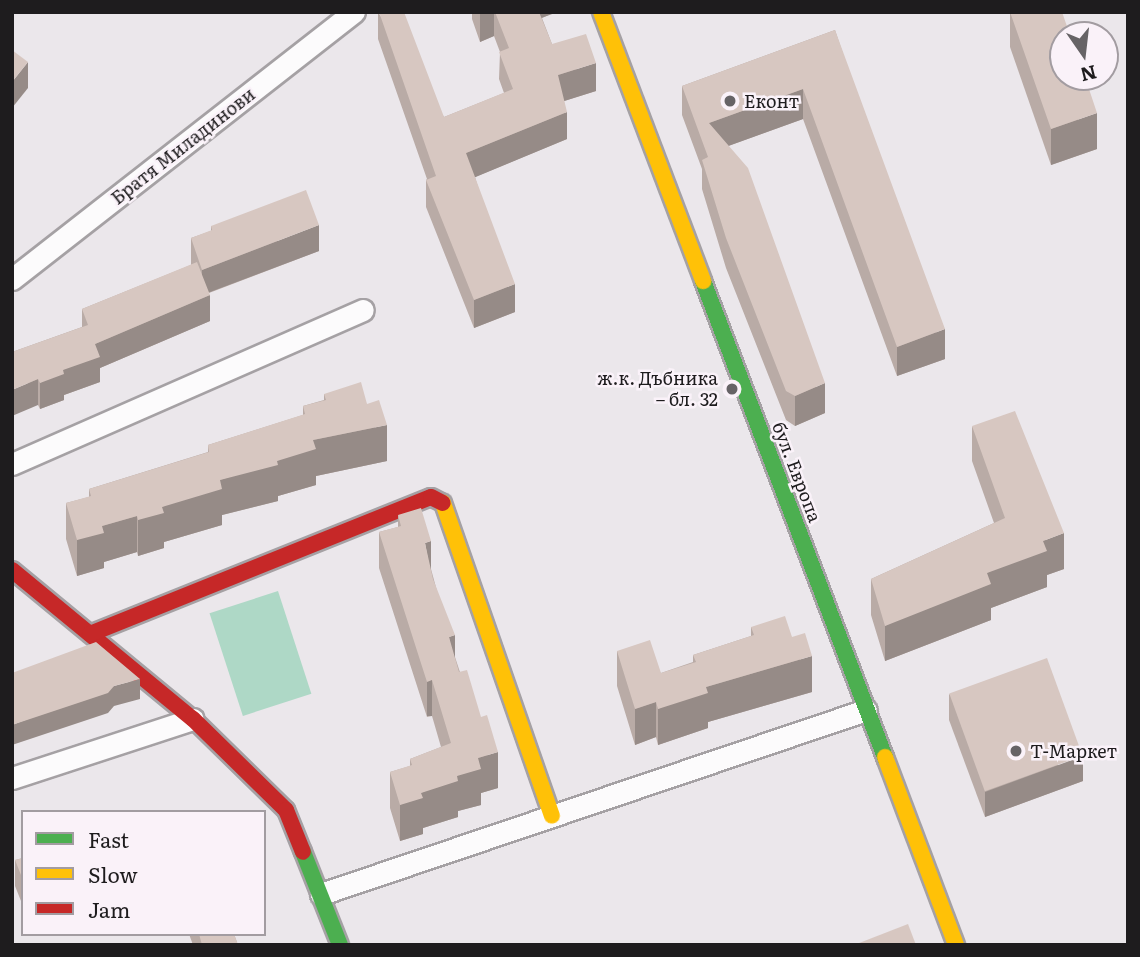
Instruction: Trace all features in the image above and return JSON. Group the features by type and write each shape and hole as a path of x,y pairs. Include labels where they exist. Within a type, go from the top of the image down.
{"street":[{"name":"Братя Миладинови","path":"12,279 354,12"},
{"name":"бул. Европа","path":"601,12 956,945"},
{"path":"12,464 363,310"},
{"path":"90,634 431,497 443,502 552,816"},
{"path":"12,570 193,719 286,810 340,945"},
{"path":"321,894 866,710"},
{"path":"12,778 193,719"}],"green space":[{"path":"278,591 311,694 243,716 210,613"}],"building":[{"path":"379,12 404,12 444,117 513,89 499,52 509,48 495,12 539,12 552,44 586,34 596,63 558,75 567,112 466,153 515,284 474,300 426,180 436,176"},
{"path":"1010,12 1062,12 1065,21 1049,21 1049,91 1090,91 1097,113 1051,129"},
{"path":"835,30 945,329 897,347 803,89 709,123 748,168 825,383 795,396 786,391 726,238 702,160 708,157 682,86"},
{"path":"12,50 28,62 12,82"},
{"path":"306,190 319,225 202,270 191,238 212,230 211,226"},
{"path":"197,262 210,295 95,344 100,357 63,370 64,374 40,383 38,379 12,390 12,352 88,325 82,309"},
{"path":"361,382 367,404 379,400 387,425 313,440 316,449 277,461 278,465 220,480 222,489 162,507 164,513 138,520 137,516 102,526 104,533 77,540 66,503 91,496 89,489 209,452 208,445 305,414 303,406 326,400 324,394"},
{"path":"1015,411 1064,533 1043,541 1047,551 987,573 991,584 885,626 871,579 1005,518 972,426"},
{"path":"421,508 431,541 425,543 433,579 455,635 449,637 459,672 467,670 481,717 487,715 498,752 478,758 481,769 457,776 458,781 421,793 423,798 400,805 390,772 412,765 410,759 451,743 432,680 427,682 379,532 401,526 398,515"},
{"path":"785,616 792,637 805,633 812,656 706,687 708,693 658,709 656,702 635,709 617,651 650,640 661,673 696,662 693,655 754,635 751,627"},
{"path":"96,642 140,679 114,686 108,693 12,725 12,673"},
{"name":"Т-Маркет","path":"1047,658 1083,756 985,791 949,694"},
{"path":"21,858 21,875 15,860"},
{"path":"908,924 916,945 854,945"},
{"path":"200,936 235,936 238,945 202,945"}],"traffic: fast":[{"path":"703,281 885,757"},
{"path":"303,852 340,945"}],"traffic: slow":[{"path":"601,12 703,281"},
{"path":"443,503 552,816"},
{"path":"885,757 956,945"}],"traffic: jam":[{"path":"90,634 431,497 443,503"},
{"path":"12,570 193,719 286,810 303,852"}],"place":[{"name":"Еконт","path":"730,101"},
{"name":"ж.к. Дъбника – бл. 32","path":"732,389"},
{"name":"Т-Маркет","path":"1016,751"}]}
